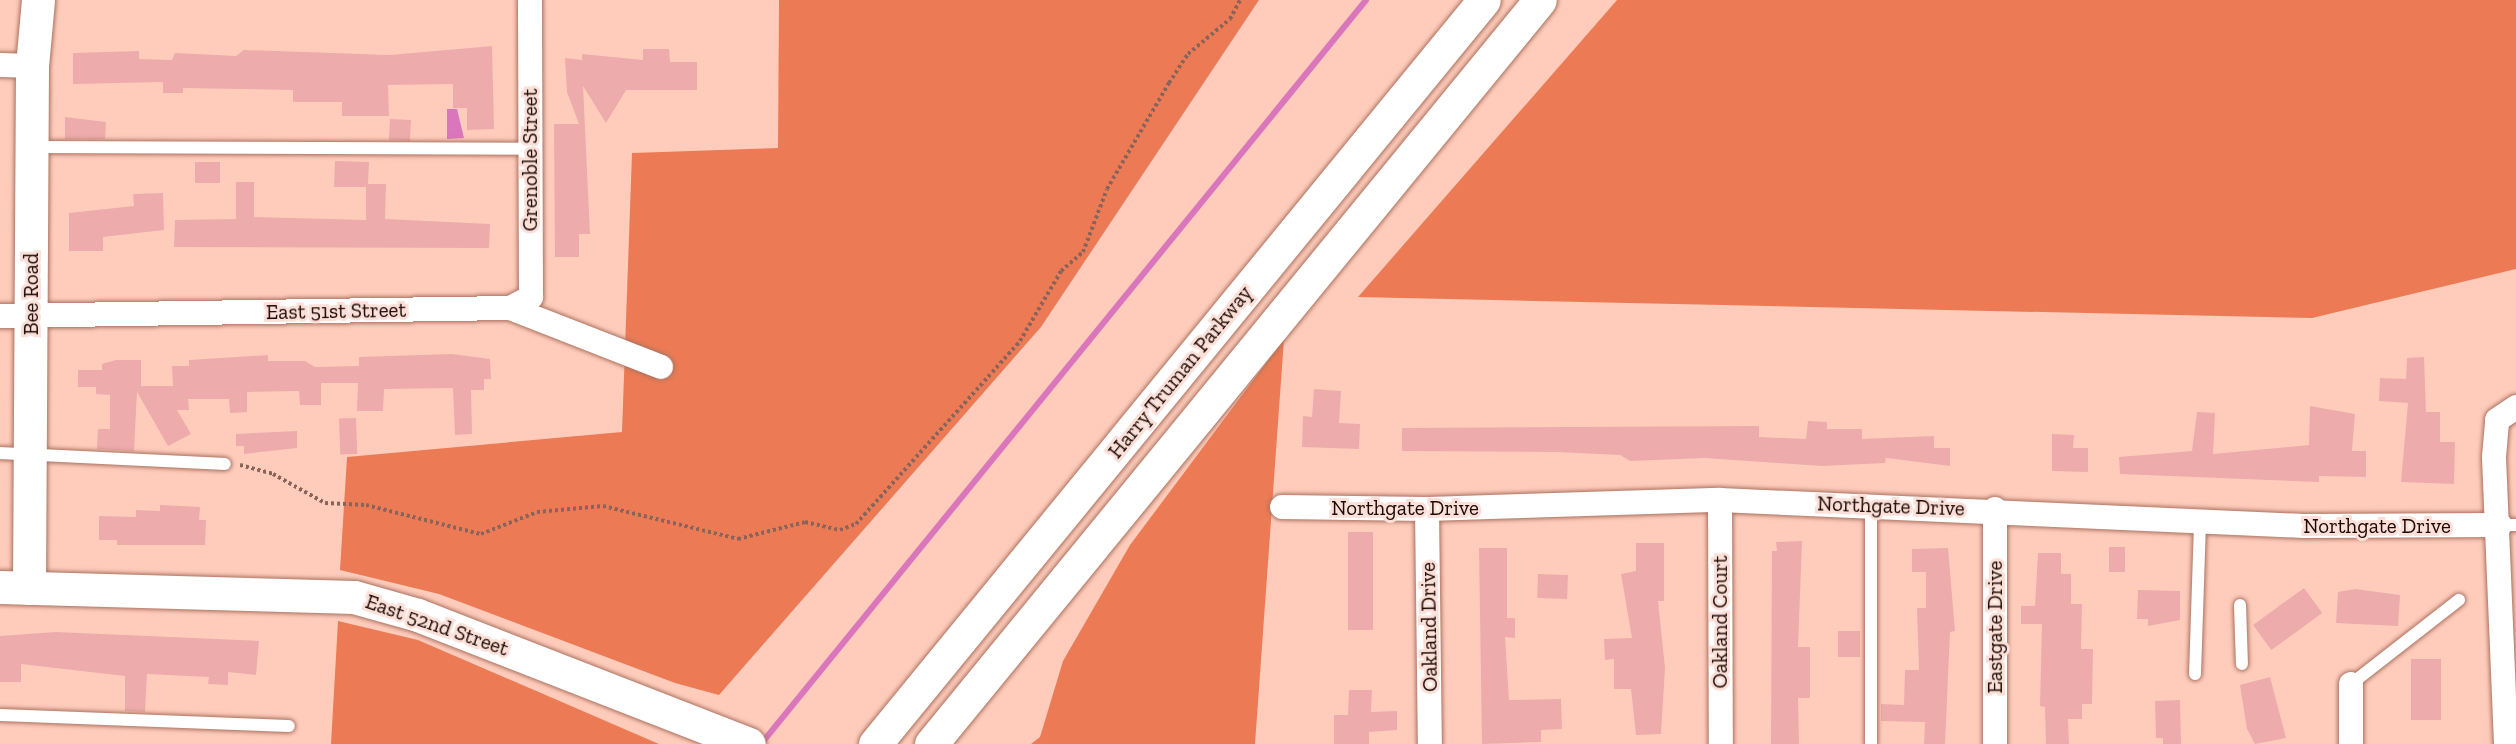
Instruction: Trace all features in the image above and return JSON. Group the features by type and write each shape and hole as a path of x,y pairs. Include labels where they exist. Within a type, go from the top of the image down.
{"main road":[{"name":"Bee Road","path":"14,588 15,316 32,147 32,66 38,0"},
{"path":"1154,404 1464,0"},
{"name":"Harry Truman Parkway","path":"875,744 1484,0"},
{"name":"Harry Truman Parkway","path":"931,744 1540,0"},
{"name":"East 52nd Street","path":"14,588 354,597 418,615 750,744"}],"street":[{"name":"Grenoble Street","path":"510,308 531,297 530,0"},
{"path":"0,65 32,66"},
{"name":"East 51st Street","path":"15,316 510,308 661,368"},
{"path":"2506,744 2510,654 2508,525 2497,420 2516,407"},
{"name":"Northgate Drive","path":"1282,507 1427,509 1720,500 1995,509 2200,521 2508,525"},
{"name":"Oakland Court","path":"1720,500 1721,744"},
{"name":"Oakland Drive","path":"1427,509 1430,744"},
{"name":"Eastgate Drive","path":"1995,509 1995,744"},
{"path":"2351,684 2351,744"}],"lane":[{"path":"32,147 531,149"},
{"path":"15,453 225,464"},
{"path":"1871,505 1871,744"},
{"path":"2195,674 2200,521"},
{"path":"2351,684 2459,600"},
{"path":"2240,604 2242,664"},
{"path":"0,716 289,726"}],"path":[{"path":"225,464 264,470 325,503 366,505 481,534 537,512 603,506 738,539 805,522 840,530 856,524 1020,341 1061,271 1083,252 1107,189 1169,83 1188,54 1230,19 1240,0"}],"shaded area":[{"path":"779,0 1259,0 1041,327 719,695 675,683 439,594 340,570 347,457 622,432 632,153 778,148"},
{"path":"1617,0 2516,0 2516,269 2312,318 1358,297"},
{"path":"447,109 457,109 464,138 447,139"},
{"path":"1284,339 1255,744 1031,744 1040,737 1063,661 1130,545"},
{"path":"338,621 418,640 659,744 331,744"}],"building":[{"path":"492,46 494,129 467,130 467,108 453,108 453,84 388,85 389,116 342,116 342,102 293,102 293,90 183,88 183,93 163,93 163,82 73,84 73,53 139,51 139,59 172,60 175,53 236,56 244,50 390,55"},
{"path":"643,49 669,49 670,62 697,62 697,90 626,90 606,123 583,86 590,234 579,234 579,257 555,257 554,124 579,124 567,92 565,58 582,60 582,54 643,60"},
{"path":"65,117 106,122 105,139 65,139"},
{"path":"390,119 411,120 410,141 389,140"},
{"path":"335,161 369,162 368,184 386,184 385,219 490,224 489,248 174,247 175,220 236,219 236,182 254,182 254,217 366,220 366,187 334,187"},
{"path":"195,162 220,162 220,183 195,183"},
{"path":"163,193 164,230 103,237 103,251 69,251 69,213 134,206 133,194"},
{"path":"452,354 490,359 491,379 484,379 484,390 471,390 472,434 455,435 453,388 384,389 383,411 357,411 358,383 321,383 321,405 300,405 299,391 247,392 247,412 230,413 229,399 188,399 189,410 177,410 191,434 168,446 137,392 134,451 97,449 98,429 110,429 110,395 96,394 96,387 78,387 78,370 102,370 102,364 116,360 141,360 141,386 173,386 172,366 189,366 189,360 268,355 268,361 305,361 315,367 359,366 359,357"},
{"path":"2424,357 2426,412 2440,412 2440,442 2455,442 2454,484 2401,482 2408,403 2379,401 2380,378 2406,379 2407,358"},
{"path":"1314,389 1341,391 1339,423 1360,424 1359,449 1302,447 1303,416 1312,417"},
{"path":"2310,406 2355,414 2352,451 2366,451 2366,477 2319,476 2319,482 2120,474 2119,457 2192,451 2197,412 2215,413 2213,454 2309,445"},
{"path":"356,418 357,454 340,455 339,419"},
{"path":"1808,421 1827,422 1827,429 1862,429 1862,439 1934,436 1934,448 1950,448 1950,466 1886,458 1885,463 1822,466 1705,458 1630,461 1620,455 1556,452 1402,451 1402,428 1759,426 1759,437 1806,439"},
{"path":"297,431 297,448 244,454 244,446 236,446 236,434"},
{"path":"2052,434 2074,435 2073,448 2088,448 2088,472 2052,471"},
{"path":"160,505 200,507 199,520 206,520 205,545 117,545 117,540 99,540 99,516 136,517 136,510 160,511"},
{"path":"1348,532 1373,532 1373,630 1348,630"},
{"path":"1802,541 1798,647 1810,647 1810,698 1798,698 1799,744 1771,744 1772,551 1777,551 1776,542"},
{"path":"1636,543 1664,543 1664,601 1658,601 1665,668 1661,734 1636,735 1631,689 1614,689 1614,659 1605,660 1604,639 1632,638 1621,574 1636,571"},
{"path":"2109,547 2125,547 2125,572 2109,572"},
{"path":"1479,548 1507,548 1507,618 1515,618 1515,638 1505,637 1509,700 1561,699 1562,729 1541,730 1541,742 1482,744"},
{"path":"1948,548 1955,631 1950,632 1945,744 1924,744 1925,722 1881,721 1881,704 1904,705 1905,670 1919,670 1917,608 1926,608 1926,572 1912,572 1912,549"},
{"path":"2038,553 2061,553 2061,574 2071,574 2071,604 2082,604 2081,649 2093,649 2092,704 2082,704 2082,719 2068,719 2069,744 2046,744 2045,707 2040,706 2042,624 2021,624 2021,606 2035,606"},
{"path":"1538,574 1568,575 1567,599 1537,598"},
{"path":"2304,588 2322,613 2271,650 2253,625"},
{"path":"2355,589 2400,595 2398,626 2336,623 2338,592"},
{"path":"2138,590 2180,591 2180,620 2148,626 2148,619 2137,619"},
{"path":"1838,631 1860,631 1860,657 1838,657"},
{"path":"56,632 259,641 256,675 228,672 228,685 208,684 209,677 147,674 145,712 125,711 125,676 21,664 21,682 0,682 0,636"},
{"path":"2411,659 2441,659 2441,720 2411,720"},
{"path":"2270,677 2286,738 2255,744 2247,729 2240,685"},
{"path":"1349,690 1372,690 1371,712 1397,711 1397,730 1369,732 1369,744 1334,744 1334,715 1348,715"},
{"path":"2180,700 2181,744 2163,744 2163,738 2156,738 2155,701"}],"waterway":[{"path":"761,744 1366,0"}]}
